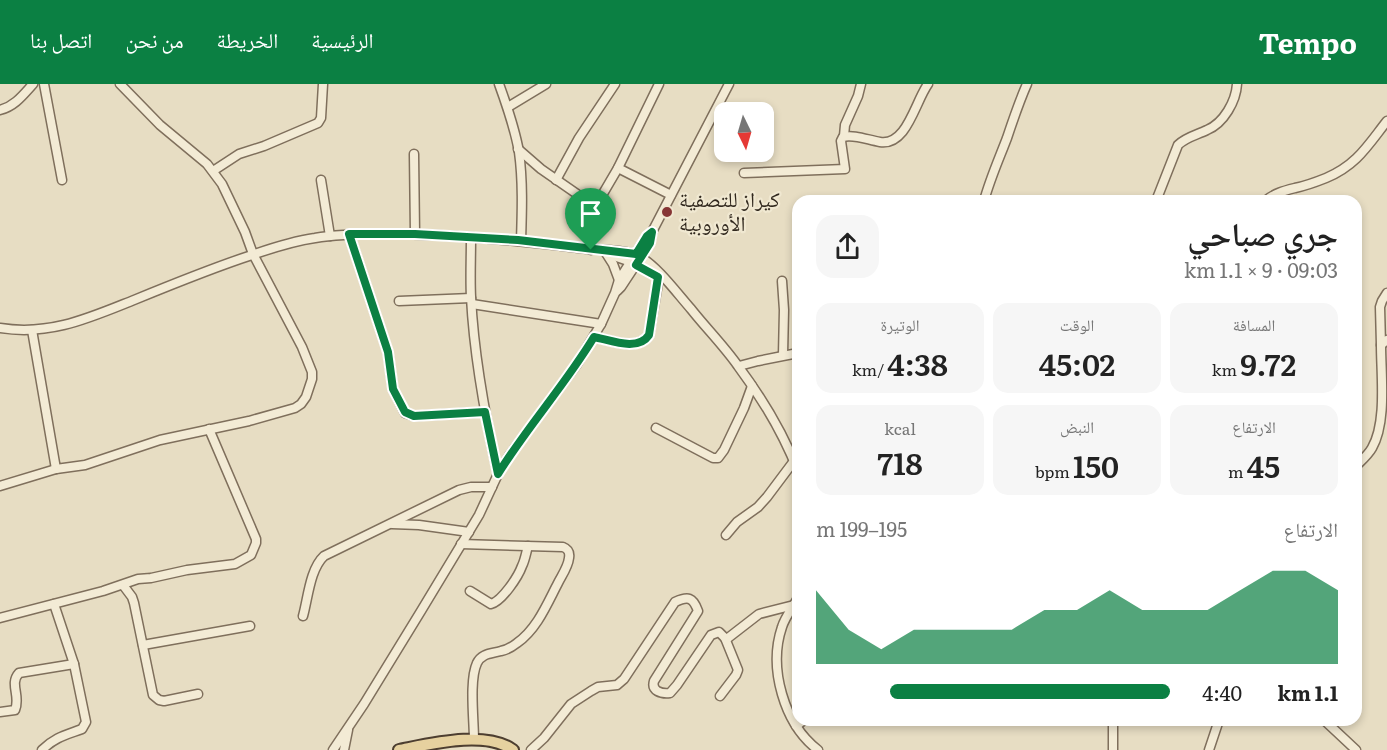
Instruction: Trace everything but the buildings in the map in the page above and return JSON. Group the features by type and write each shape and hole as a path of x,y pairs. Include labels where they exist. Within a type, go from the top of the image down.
{"main road":[{"path":"399,750 496,741 513,750"},
{"path":"435,750 460,743"}],"street":[{"path":"0,110 16,102 33,84"},
{"path":"44,84 62,180"},
{"path":"0,486 56,469 85,465 160,440 249,421 295,408 306,397 312,379 312,372 302,347 253,254 227,194 213,171 160,125 120,84"},
{"path":"213,171 239,154 318,123 321,118 324,84"},
{"path":"499,84 508,107 518,148 522,209 521,241"},
{"path":"508,107 546,84"},
{"path":"556,180 579,138 615,84"},
{"path":"591,250 591,222 594,209 618,168 659,84"},
{"path":"615,292 629,275 647,236 652,232 729,84"},
{"path":"744,172 843,170 845,168 841,138 844,136 845,125 861,89 861,84"},
{"path":"844,136 883,142 894,140 904,130 928,84"},
{"path":"986,195 1027,84"},
{"path":"1158,195 1178,145 1185,139 1218,124 1232,103 1237,84"},
{"path":"1273,195 1326,178 1346,168 1363,152 1387,121"},
{"path":"518,148 535,164 594,209"},
{"path":"414,154 415,234"},
{"path":"618,168 671,195"},
{"path":"321,180 330,236"},
{"path":"349,234 388,352 393,389 405,412 414,416 485,412"},
{"path":"0,328 32,330 54,328 82,321 253,254 313,238 349,234 415,234 521,241 591,250 636,259 659,277 739,366 761,398 792,457"},
{"path":"471,238 471,301 485,412 498,474"},
{"path":"603,252 613,264 619,280"},
{"path":"333,750 469,532 498,474 594,337 619,280 636,259"},
{"path":"629,275 659,277"},
{"path":"594,337 632,345 647,339 659,277"},
{"path":"782,281 783,355"},
{"path":"1362,460 1372,450 1379,431 1382,412 1384,342 1380,307 1387,293"},
{"path":"399,301 471,301 601,324"},
{"path":"32,330 56,469"},
{"path":"739,366 792,354"},
{"path":"656,428 715,459 718,458 744,408 752,386"},
{"path":"0,618 104,591 138,579 235,564 251,555 256,539 209,429"},
{"path":"726,535 737,522 758,507 792,472"},
{"path":"303,616 318,561 330,552 459,490 471,487 492,487"},
{"path":"388,524 418,525 469,532"},
{"path":"460,743 478,661 486,654 511,647 525,636 543,612 569,558 567,549 563,547 461,544"},
{"path":"470,591 491,604 496,602 517,577 528,546"},
{"path":"123,585 134,603 155,698 164,700 198,694"},
{"path":"531,750 544,738 571,704 598,687 617,685 624,679 675,602 683,598 689,598 694,602 698,611 653,684 657,691 664,694 670,693 711,635 719,632 738,670 720,696"},
{"path":"724,638 732,636 759,614 792,603"},
{"path":"42,750 58,738 82,729 86,722 74,664 54,604"},
{"path":"792,609 782,627 777,662 780,687 792,718"},
{"path":"143,645 250,626"},
{"path":"0,712 15,710 17,706 15,680 19,674 74,664"},
{"path":"344,750 349,726"},
{"path":"796,726 805,740 818,750"},
{"path":"1113,726 1113,750"},
{"path":"1209,750 1217,726"},
{"path":"1330,726 1356,750"}],"place":[{"name":"كيراز للتصفية الأوروبية","path":"667,212"}],"route":[{"path":"652,232 650,243 636,265 658,277 649,335 643,342 632,345 594,337 562,386 521,439 498,474 485,412 414,416 406,414 393,389 388,352 349,234 415,234 518,240 591,250 636,254 652,232"}]}
